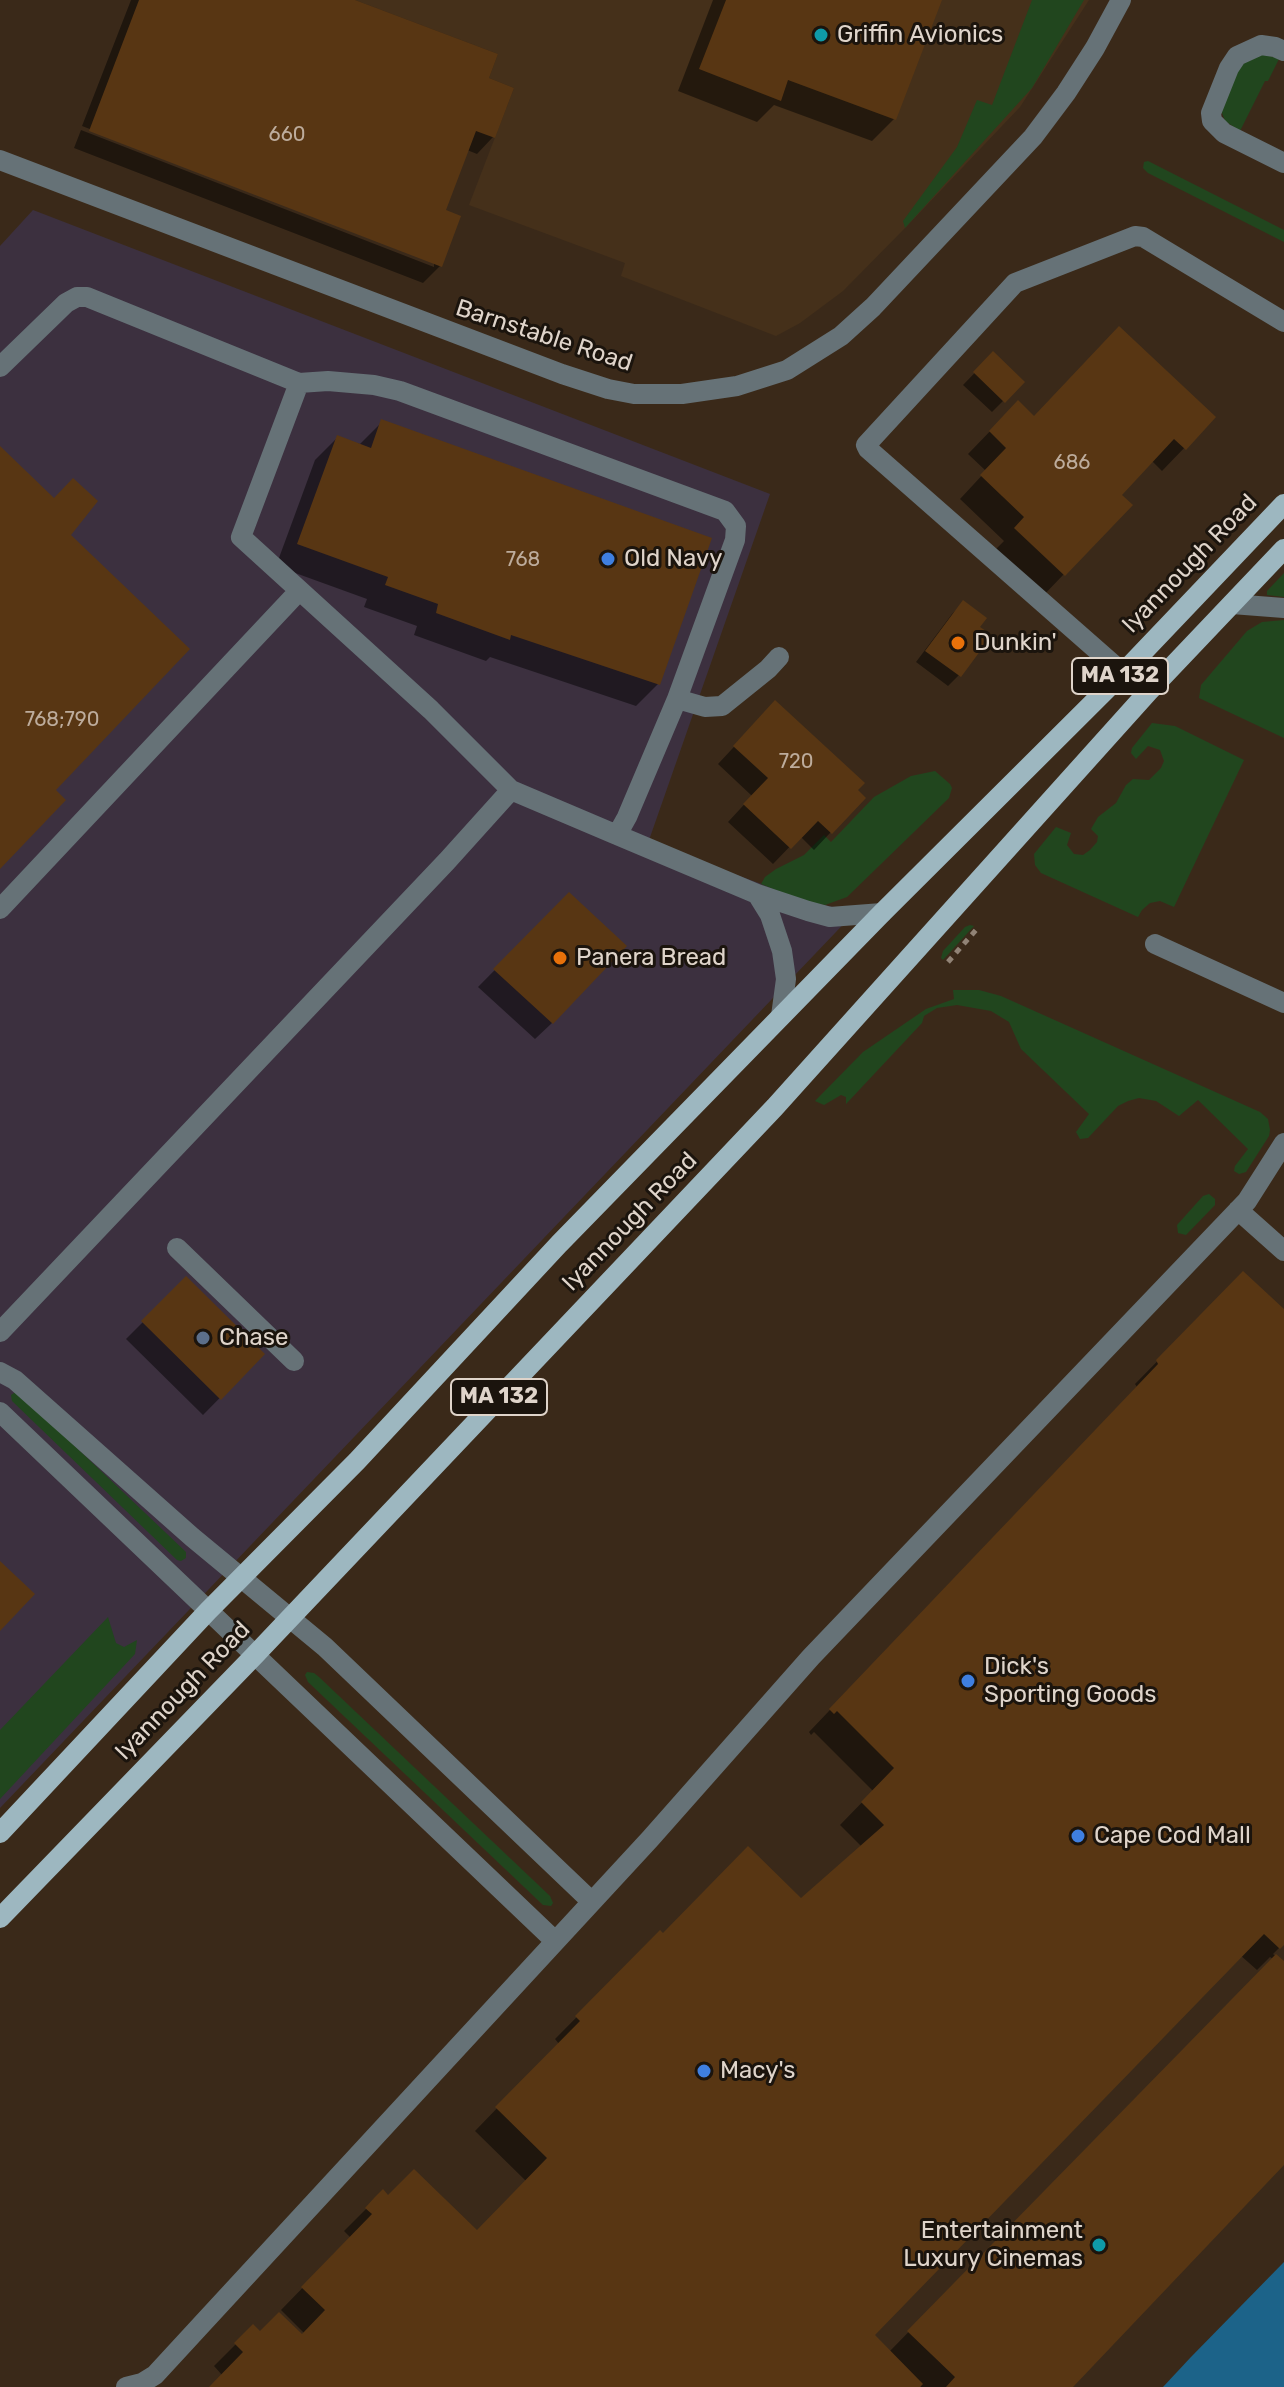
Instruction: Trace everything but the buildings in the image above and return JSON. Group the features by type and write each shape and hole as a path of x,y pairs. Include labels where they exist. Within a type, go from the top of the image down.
{"main road":[{"name":"Iyannough Road","path":"0,1833 208,1611 357,1461 559,1244 882,913 1123,673 1284,504"},
{"name":"Iyannough Road","path":"0,1918 254,1656 775,1107 1149,691 1284,549"}],"street":[{"name":"Barnstable Road","path":"0,160 586,382 634,394 682,394 763,380 787,370 841,336 873,307 1033,137 1095,48 1121,0"},
{"path":"1284,51 1261,45 1237,56 1211,113 1212,121 1224,133 1284,163"},
{"path":"1123,673 868,449 868,440 1015,283 1135,236 1143,237 1284,322"},
{"path":"0,367 66,303 77,297 87,297 299,383 328,381 400,391 725,511 736,526 735,540 677,699 617,835"},
{"path":"299,383 241,537 431,710 511,790 796,908 830,917 882,913"},
{"path":"0,909 299,591"},
{"path":"1232,604 1284,608"},
{"path":"677,699 705,707 722,706 779,657"},
{"path":"0,1332 511,790"},
{"path":"757,894 770,915 782,951 786,979 781,1016"},
{"path":"1155,944 1284,1003"},
{"path":"126,2387 142,2383 155,2375 650,1839 811,1657 1238,1210 1256,1189 1284,1143"},
{"path":"1238,1210 1284,1251"},
{"path":"177,1248 294,1361"},
{"path":"0,1372 15,1380 192,1537 335,1656 591,1901"},
{"path":"0,1412 555,1941"}],"path":[{"path":"948,962 976,930"}],"shaded area":[{"path":"355,0 1089,0 1020,107 843,291 800,323 776,336 621,276 625,263 469,205 514,88 489,78 498,54"},
{"path":"33,210 770,494 648,843 817,904 856,911 0,1808 0,246"}],"green space":[{"path":"1032,0 1084,0 1032,88 905,228 903,221 957,147 977,100 992,105"},
{"path":"1261,53 1279,59 1240,131 1225,121 1221,110 1238,67"},
{"path":"1148,161 1284,230 1284,242 1148,173 1143,168 1144,162"},
{"path":"1284,573 1284,597 1267,595 1267,591"},
{"path":"1284,620 1284,738 1199,698 1201,685 1247,631 1262,622"},
{"path":"1152,723 1175,726 1244,760 1174,907 1160,901 1150,903 1138,917 1041,873 1035,865 1034,854 1056,827 1071,833 1067,845 1074,854 1083,855 1090,850 1097,842 1098,836 1091,829 1098,817 1116,803 1133,779 1149,780 1161,768 1164,761 1160,750 1148,746 1136,759 1131,753"},
{"path":"935,771 950,784 949,798 847,897 825,905 807,903 761,884 776,869 804,855 824,835 831,842 874,797 911,776"},
{"path":"970,925 974,926 943,960 943,951"},
{"path":"953,990 979,990 1001,996 1260,1112 1268,1119 1269,1136 1246,1172 1239,1174 1234,1171 1235,1166 1248,1149 1198,1100 1179,1116 1156,1101 1139,1098 1118,1106 1088,1138 1080,1139 1076,1132 1089,1114 1021,1049 1009,1022 991,1011 957,1005 937,1008 924,1016 922,1023 846,1104 846,1097 841,1095 824,1105 815,1101 863,1052 926,1009 954,999"},
{"path":"1209,1194 1215,1199 1215,1205 1186,1235 1178,1233 1177,1225 1203,1196"},
{"path":"17,1391 186,1552 186,1558 177,1560 12,1401 11,1395"},
{"path":"108,1617 116,1643 124,1647 137,1640 135,1654 0,1799 0,1730"},
{"path":"307,1672 319,1677 550,1896 551,1906 543,1905 308,1682"}],"water":[{"path":"1284,2262 1284,2387 1163,2387 1191,2357"}],"place":[{"name":"Griffin Avionics","path":"821,35"},
{"name":"Old Navy","path":"608,559"},
{"name":"Dunkin'","path":"958,643"},
{"name":"Panera Bread","path":"560,958"},
{"name":"Chase","path":"203,1338"},
{"name":"Dick's Sporting Goods","path":"968,1681"},
{"name":"Cape Cod Mall","path":"1078,1836"},
{"name":"Macy's","path":"704,2071"},
{"name":"Entertainment Luxury Cinemas","path":"1099,2245"}]}
